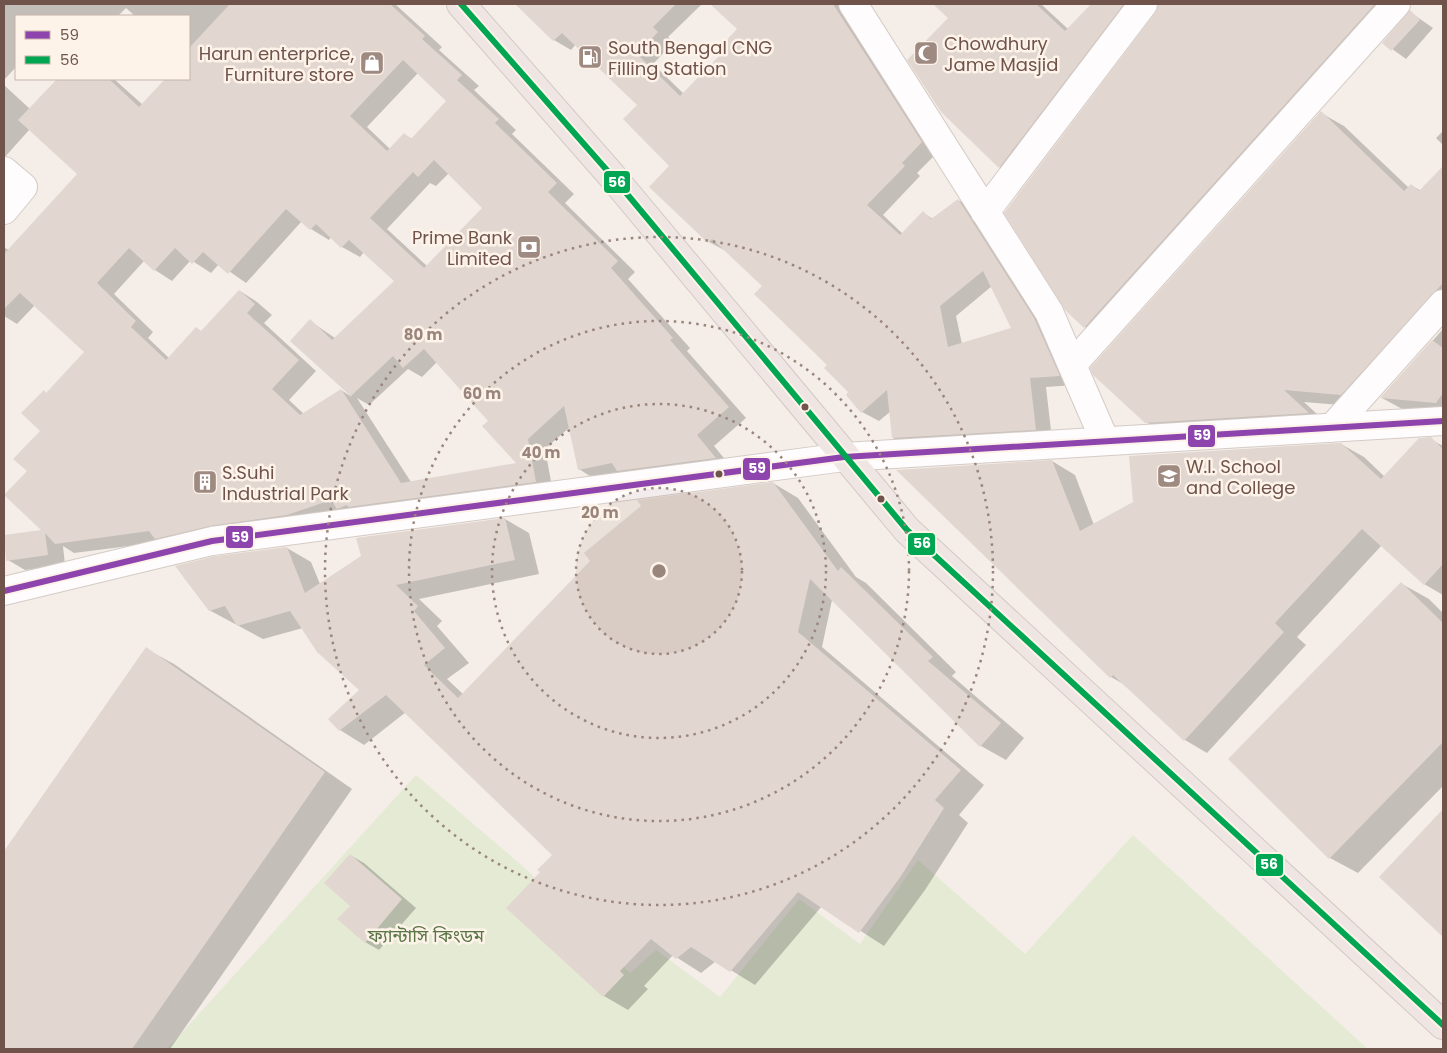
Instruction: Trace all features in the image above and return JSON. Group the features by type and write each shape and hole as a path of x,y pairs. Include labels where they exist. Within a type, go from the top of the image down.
{"highway":[{"path":"462,4 612,176 844,457 907,530 1443,1025"}],"street":[{"path":"853,4 1049,312 1105,441"},
{"path":"985,212 1143,4"},
{"path":"1072,364 1396,4"},
{"path":"4,171 23,187 4,210"},
{"path":"1332,428 1443,304"},
{"path":"4,592 212,541 844,457 1443,421"}],"green space":[{"name":"ফ্যান্টাসি কিংডম","path":"416,775 526,869 630,973 656,950 720,997 799,899 860,944 918,860 1025,954 1133,835 1368,1049 167,1049"}],"building":[{"path":"230,4 390,4 425,36 422,39 462,75 457,80 499,119 495,123 557,183 548,192 618,261 611,268 673,338 670,340 729,407 697,435 716,458 617,471 612,463 578,470 564,406 528,439 536,482 348,507 347,505 337,509 331,500 287,515 210,526 155,539 149,531 55,544 45,533 48,555 6,561 4,535 41,530 4,495 27,471 13,459 40,431 21,413 44,390 46,393 84,352 20,293 4,309 4,254 77,174 18,120 56,80 110,80 139,107 164,80 190,80 190,47","holes":["403,60 446,101 411,139 404,133 387,151 350,116","434,160 482,208 424,268 370,218 413,172 418,177","286,209 310,230 316,224 341,248 349,240 394,281 332,340 310,319 290,341 351,396 393,356 403,368 424,349 488,421 482,426 516,463 401,483 341,389 300,415 272,389 299,360 247,313 255,304 239,290 201,331 196,327 166,360 131,327 136,321 97,283 129,248 154,271 175,248 192,264 203,252 228,274"]},
{"path":"515,4 676,4 653,27 658,32 637,54 680,96 723,52 719,48 737,29 710,4 833,4 922,142 902,163 905,166 867,205 900,235 923,211 931,219 958,199 1034,318 1060,376 1030,378 1036,430 892,438 887,390 861,413 846,395 848,392 824,368 827,365 754,294 762,286 712,239 708,243 649,187 669,166 623,119 637,105 562,33 553,41","holes":["983,271 1011,328 948,347 940,306"]},
{"path":"933,4 1036,4 1065,31 1091,4 1124,4 999,168 941,112 907,60 948,18"},
{"path":"1158,4 1375,4 1084,328 1065,310 1004,213 1155,13"},
{"path":"1410,10 1420,20 1391,51 1382,43"},
{"path":"1321,111 1404,191 1411,184 1419,191 1443,166 1443,283 1341,395 1284,390 1309,413 1145,423 1093,375 1090,368"},
{"path":"1432,340 1443,348 1443,393 1436,403 1380,398"},
{"path":"1431,437 1443,449 1443,564 1424,585 1362,529 1275,623 1284,632 1184,741 1113,675 1110,678 896,470 1052,460 1080,531 1133,502 1129,456 1341,443 1381,479 1419,438"},
{"path":"773,482 838,571 841,567 933,657 928,661 1001,723 980,747 810,579 798,632 961,770 935,800 944,808 901,876 859,933 798,892 730,972 691,947 676,959 651,939 620,971 624,975 603,997 506,908 540,872 537,870 552,855 386,695 339,731 328,719 359,690 317,652 290,611 237,626 225,606 209,611 175,566 215,556 287,547 305,593 361,556 356,538 505,518 515,560 396,585 418,606 414,611 445,648 424,665 458,698 590,561 584,553 641,506 637,500"},
{"path":"1401,582 1443,623 1443,742 1329,859 1228,759"},
{"path":"146,647 325,772 132,1049 4,1049 4,851"},
{"path":"1443,809 1443,937 1379,877"},
{"path":"350,854 402,899 365,943 337,919 350,906 324,883"}],"transit line":[{"name":"56","path":"461,4 612,176 907,530 1443,1025"},
{"name":"59","path":"4,591 212,541 844,457 1443,421"}],"place":[{"name":"Chowdhury Jame Masjid","path":"926,53"},
{"name":"South Bengal CNG Filling Station","path":"590,57"},
{"name":"Harun enterprice, Furniture store","path":"372,63"},
{"name":"Prime Bank Limited","path":"529,247"},
{"name":"W.I. School and College","path":"1169,476"},
{"name":"S.Suhi Industrial Park","path":"205,482"}]}
